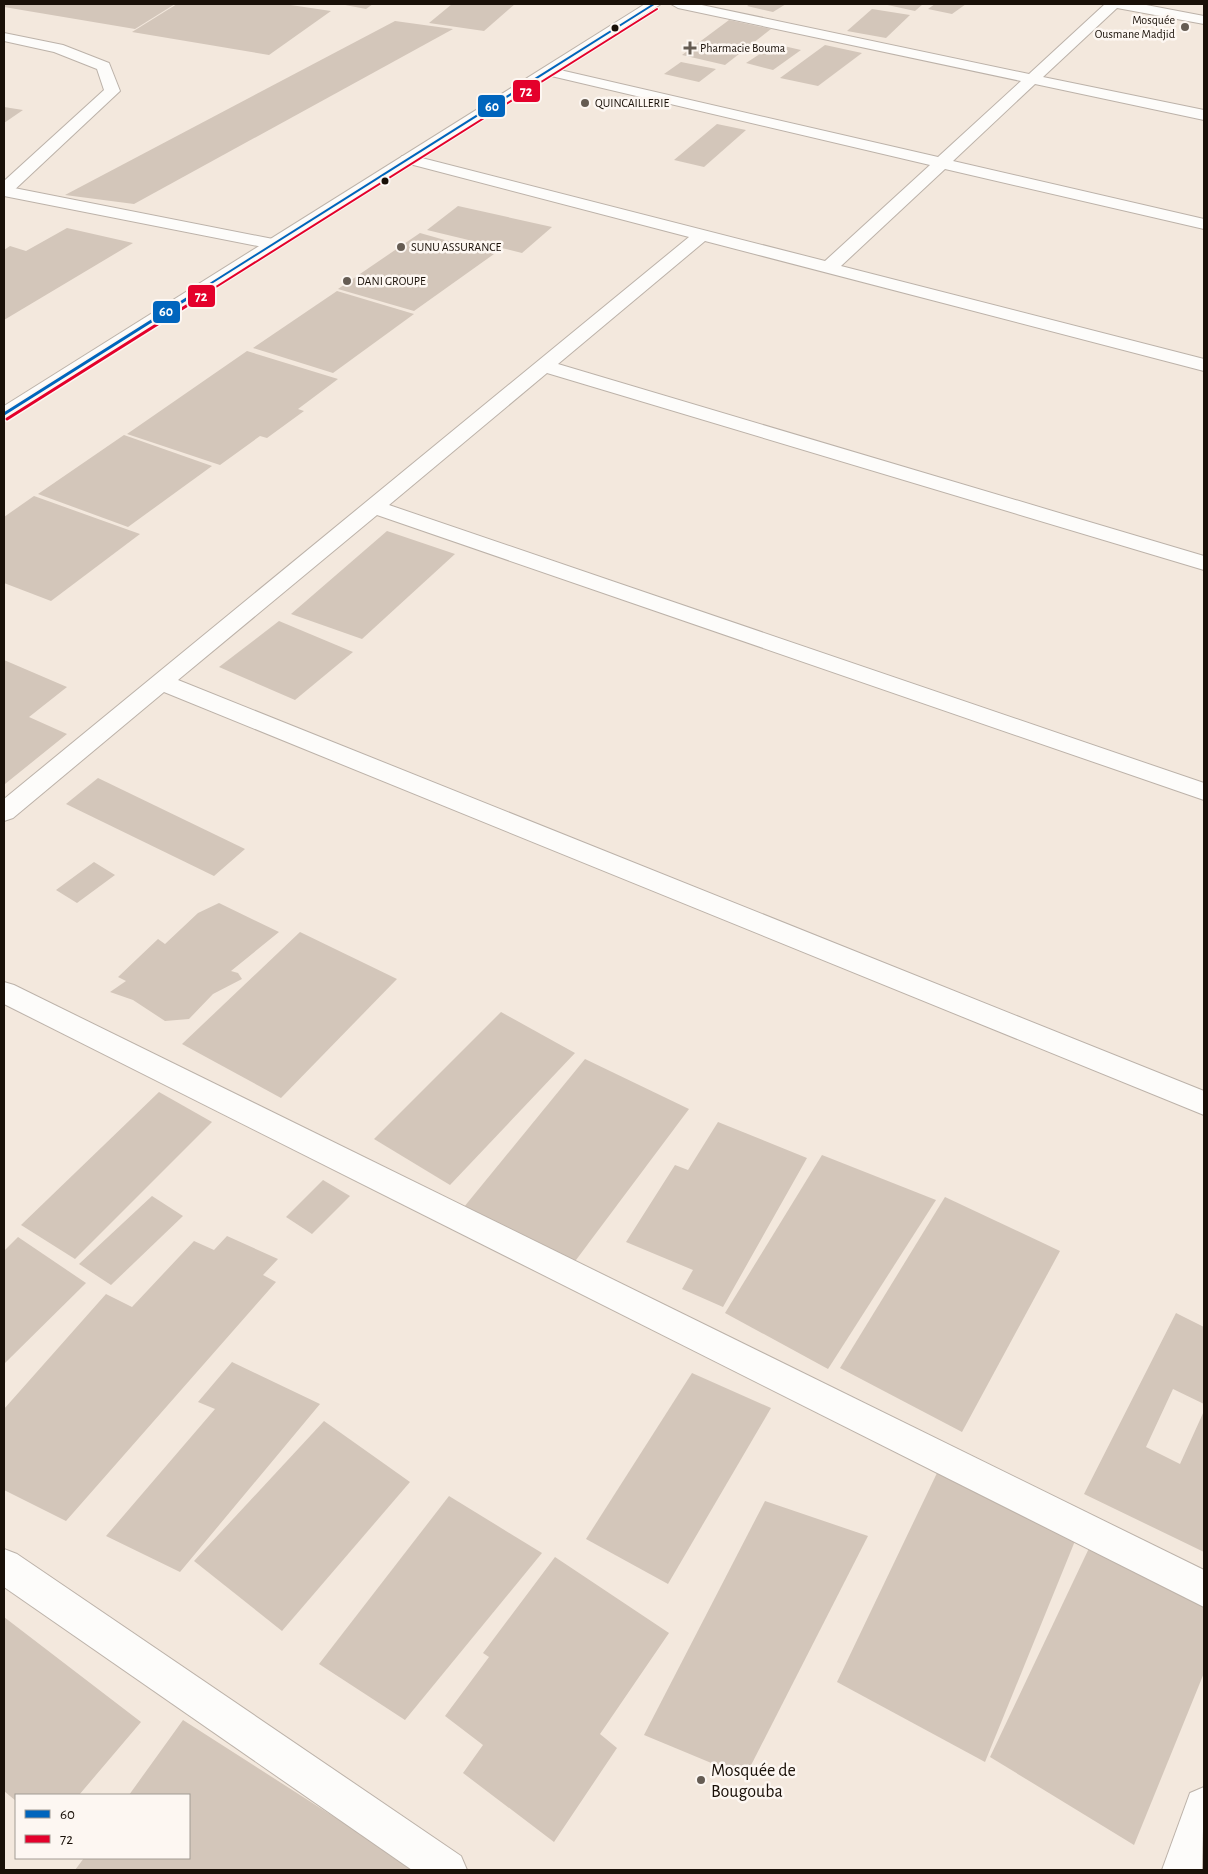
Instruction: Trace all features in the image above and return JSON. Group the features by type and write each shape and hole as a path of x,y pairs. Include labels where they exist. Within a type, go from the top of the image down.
{"street":[{"path":"4,414 654,4"},
{"path":"678,4 1204,114"},
{"path":"828,268 1113,4"},
{"path":"1120,4 1204,20"},
{"path":"4,37 58,48 104,66 112,91 4,190"},
{"path":"547,71 1204,224"},
{"path":"408,159 1204,365"},
{"path":"4,190 273,244"},
{"path":"4,812 702,235"},
{"path":"544,366 1204,563"},
{"path":"374,507 1204,792"},
{"path":"161,682 1204,1103"},
{"path":"4,992 1204,1590"},
{"path":"4,1566 447,1870"},
{"path":"1182,1870 1204,1807"}],"building":[{"path":"4,4 175,4 135,29 4,7"},
{"path":"177,4 284,4 331,11 269,55 132,32"},
{"path":"340,4 373,4 366,9"},
{"path":"452,4 515,4 484,31 429,23"},
{"path":"750,4 786,4 773,12 747,6"},
{"path":"883,4 923,4 915,11"},
{"path":"935,4 966,4 952,14 928,9"},
{"path":"872,9 910,15 886,38 847,31"},
{"path":"729,20 771,29 725,65 682,55"},
{"path":"395,21 453,29 134,204 65,195"},
{"path":"775,44 801,50 773,70 746,63"},
{"path":"825,45 862,53 818,86 780,78"},
{"path":"681,62 716,69 699,82 664,74"},
{"path":"4,107 23,110 4,123"},
{"path":"717,124 746,130 704,167 674,160"},
{"path":"458,206 552,227 522,253 427,230"},
{"path":"67,228 133,243 4,320 4,250 10,246 26,251"},
{"path":"420,233 494,254 414,311 338,289"},
{"path":"337,291 414,314 333,373 253,348"},
{"path":"247,351 338,379 298,409 304,411 267,438 260,436 220,465 127,434"},
{"path":"124,435 212,466 128,527 38,494"},
{"path":"34,496 140,534 51,601 4,583 4,517"},
{"path":"387,531 455,554 362,639 291,614"},
{"path":"279,621 353,652 295,700 219,667"},
{"path":"4,660 67,687 29,717 67,734 5,784"},
{"path":"98,778 245,849 214,876 66,804"},
{"path":"94,862 115,875 77,903 56,890"},
{"path":"219,903 279,932 231,971 238,973 242,979 213,994 189,1019 165,1021 133,1000 110,992 126,981 118,977 158,939 165,944 198,913"},
{"path":"300,932 397,979 281,1098 182,1044"},
{"path":"501,1012 575,1053 450,1185 374,1139"},
{"path":"585,1059 689,1109 573,1264 464,1207"},
{"path":"159,1092 212,1122 75,1259 21,1225"},
{"path":"718,1122 807,1158 723,1307 682,1289 693,1270 626,1242 675,1165 688,1170"},
{"path":"822,1155 936,1200 828,1369 725,1313"},
{"path":"323,1180 350,1196 312,1234 286,1217"},
{"path":"152,1196 183,1216 111,1285 79,1264"},
{"path":"945,1197 1060,1251 962,1432 840,1368"},
{"path":"227,1236 278,1259 263,1275 276,1282 66,1521 4,1490 4,1409 106,1294 132,1307 194,1241 214,1250"},
{"path":"18,1237 86,1283 4,1364 4,1251"},
{"path":"1176,1313 1204,1327 1204,1404 1173,1389 1146,1447 1180,1464 1204,1411 1204,1552 1084,1494"},
{"path":"232,1362 320,1404 180,1572 106,1536 215,1409 198,1402"},
{"path":"692,1373 771,1408 668,1584 586,1539"},
{"path":"324,1421 410,1482 282,1631 194,1561"},
{"path":"937,1473 1075,1541 985,1762 837,1682"},
{"path":"449,1496 542,1553 405,1720 319,1664"},
{"path":"765,1501 868,1536 745,1777 644,1735"},
{"path":"1091,1544 1204,1605 1204,1673 1134,1845 990,1757"},
{"path":"555,1557 669,1633 600,1734 617,1748 554,1842 463,1773 483,1745 445,1716 489,1657 483,1653"},
{"path":"4,1617 141,1722 80,1794 15,1794 15,1800 4,1791"},
{"path":"183,1720 417,1870 75,1870 83,1859 190,1859 190,1794 130,1794"}],"transit line":[{"name":"60","path":"4,414 654,4"},
{"name":"72","path":"7,419 657,9"}],"place":[{"name":"Mosquée Ousmane Madjid","path":"1185,27"},
{"name":"Pharmacie Bouma","path":"690,48"},
{"name":"QUINCAILLERIE","path":"585,103"},
{"name":"SUNU ASSURANCE","path":"401,247"},
{"name":"DANI GROUPE","path":"347,281"},
{"name":"Mosquée de Bougouba","path":"701,1780"}]}
